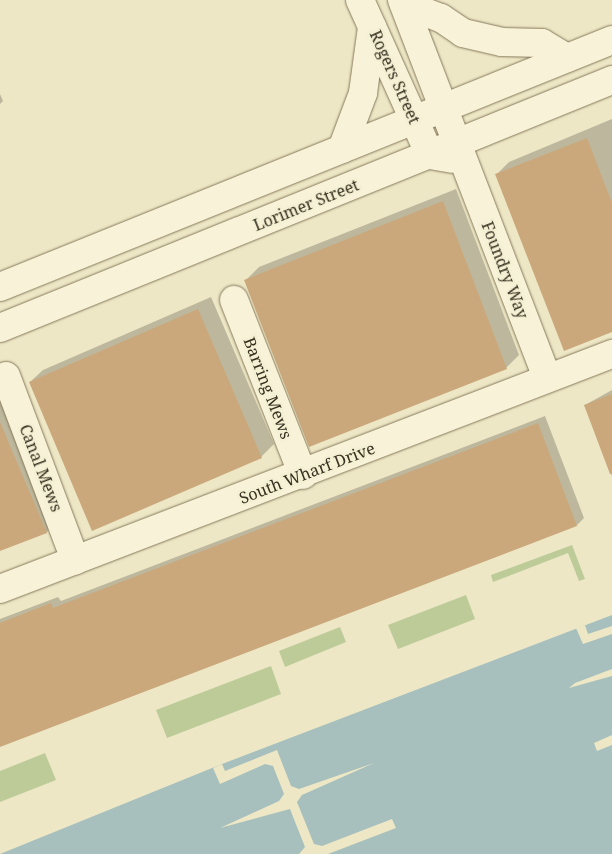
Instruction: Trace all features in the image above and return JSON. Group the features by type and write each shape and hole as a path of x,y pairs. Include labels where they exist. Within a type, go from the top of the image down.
{"main road":[{"name":"Rogers Street","path":"360,0 430,155"},
{"name":"Rogers Street","path":"403,2 461,152"},
{"path":"403,2 441,18 463,33 502,42 542,43 567,58"},
{"path":"342,149 364,92 372,27"},
{"path":"0,288 612,40"},
{"name":"Lorimer Street","path":"0,328 430,155 461,152 612,80"},
{"name":"Foundry Way","path":"461,152 547,378"},
{"name":"Barring Mews","path":"234,300 303,475"},
{"name":"South Wharf Drive","path":"0,589 303,475 612,354"},
{"name":"Canal Mews","path":"6,376 75,560"}],"green space":[{"path":"572,545 585,579 579,581 568,553 493,582 491,575"},
{"path":"466,595 475,619 398,649 388,625"},
{"path":"340,627 346,642 285,667 279,651"},
{"path":"271,666 281,694 167,738 156,710"},
{"path":"45,753 56,780 0,802 0,771"}],"water":[{"path":"612,615 612,854 0,854 222,764"}],"pier":[{"path":"585,625 588,634 612,626 612,634 583,644 576,628"},
{"path":"612,669 612,676 569,688 575,683"},
{"path":"612,735 612,745 597,751 594,743"},
{"path":"277,750 291,786 299,789 374,763 302,795 297,802 314,844 322,846 392,819 396,828 328,854 299,854 305,847 290,809 220,828 279,801 284,794 273,766 265,764 220,784 213,768 222,764 225,771"}],"building":[{"path":"587,138 612,203 612,332 564,351 495,174"},
{"path":"443,201 507,369 309,447 244,280"},
{"path":"198,309 262,458 92,531 29,382"},
{"path":"612,394 612,474 610,474 584,405"},
{"path":"0,422 47,533 0,551"},
{"path":"538,423 577,526 0,747 0,623 51,603 53,608"}]}
